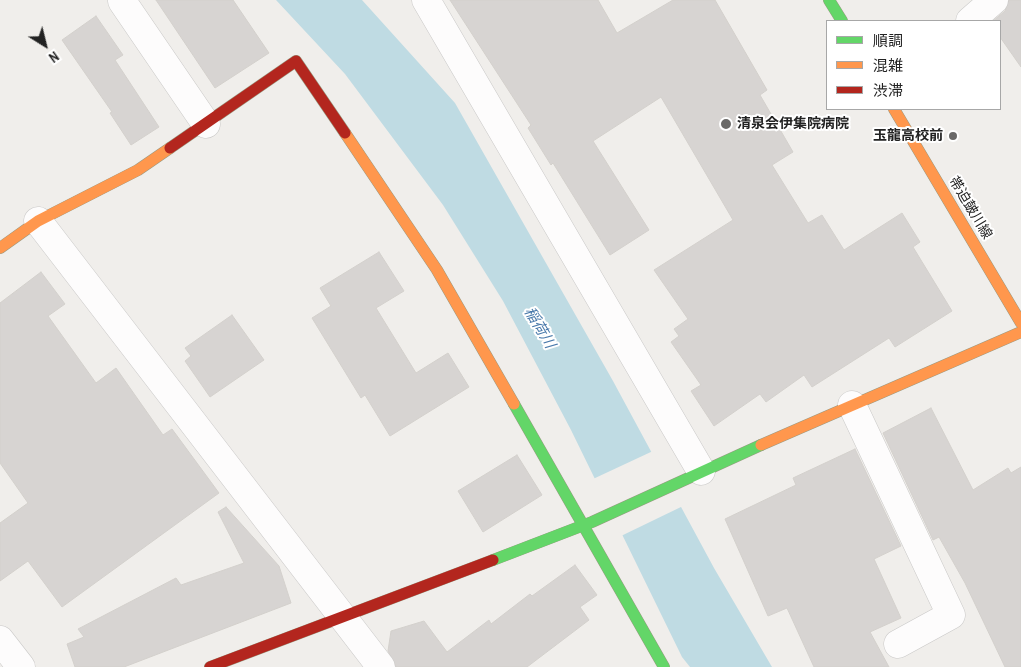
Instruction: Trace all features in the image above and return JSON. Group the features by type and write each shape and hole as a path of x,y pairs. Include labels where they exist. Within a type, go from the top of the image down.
{"street":[{"path":"426,0 697,472"},
{"path":"829,0 841,20"},
{"path":"971,20 994,0"},
{"path":"122,1 206,124"},
{"path":"0,248 38,221 138,170 296,61 437,270 588,523 664,667"},
{"name":"帯迫皷川線","path":"895,110 1021,323"},
{"path":"38,221 381,667"},
{"path":"210,667 588,523 697,472 1021,332"},
{"path":"852,405 951,615 898,644"},
{"path":"0,640 21,667"}],"water":[{"name":"稲荷川","path":"276,0 362,0 455,103 613,381 714,568 772,667 690,667 682,657 571,430 503,301 443,205 345,74"}],"pier":[{"path":"653,451 683,506 621,536 593,479"}],"building":[{"path":"156,0 233,0 269,53 215,88"},
{"path":"450,0 598,0 617,33 673,0 715,0 767,90 760,95 793,152 772,165 808,223 822,215 844,250 902,213 920,242 913,247 952,311 895,347 889,338 812,387 804,375 766,402 760,394 714,426 691,391 701,385 671,342 679,336 674,329 688,319 654,270 733,220 661,97 593,141 649,230 610,255 553,163 551,165 528,128 531,125"},
{"path":"1009,0 1021,0 1021,67 1001,38 1001,20 994,20 1005,11"},
{"path":"96,16 123,55 115,60 159,127 131,145 110,113 112,112 62,40"},
{"path":"379,252 404,291 376,308 416,373 448,353 469,387 390,436 365,395 361,398 312,318 331,306 320,288"},
{"path":"41,272 65,304 48,316 96,383 116,368 163,435 172,429 219,493 62,607 28,561 0,581 0,523 28,503 0,463 0,303"},
{"path":"232,315 264,360 210,397 185,361 191,356 185,348"},
{"path":"931,408 973,490 1008,468 1011,473 1021,467 1021,667 1005,667 965,583 939,537 933,540 883,433"},
{"path":"855,449 901,546 874,559 901,618 870,632 889,667 814,667 787,608 768,616 725,519 796,485 793,478"},
{"path":"517,455 542,495 483,532 458,491"},
{"path":"226,507 279,566 291,603 124,667 75,667 67,644 84,637 78,629 176,578 181,585 244,563 218,512"},
{"path":"575,565 597,595 580,607 589,620 527,667 396,667 388,651 391,631 424,621 447,652 489,620 491,624 530,594 532,596"}],"traffic: fast":[{"path":"829,0 841,20"},
{"path":"514,404 664,667"},
{"path":"493,560 592,522 761,445"}],"traffic: slow":[{"path":"895,110 1021,323"},
{"path":"345,133 437,270 514,404"},
{"path":"0,248 38,221 138,170 170,148"},
{"path":"761,445 1021,332"}],"traffic: jam":[{"path":"170,148 296,61 345,133"},
{"path":"210,667 493,560"}],"place":[{"name":"清泉会伊集院病院","path":"726,124"},
{"name":"玉龍高校前","path":"953,136"}]}
